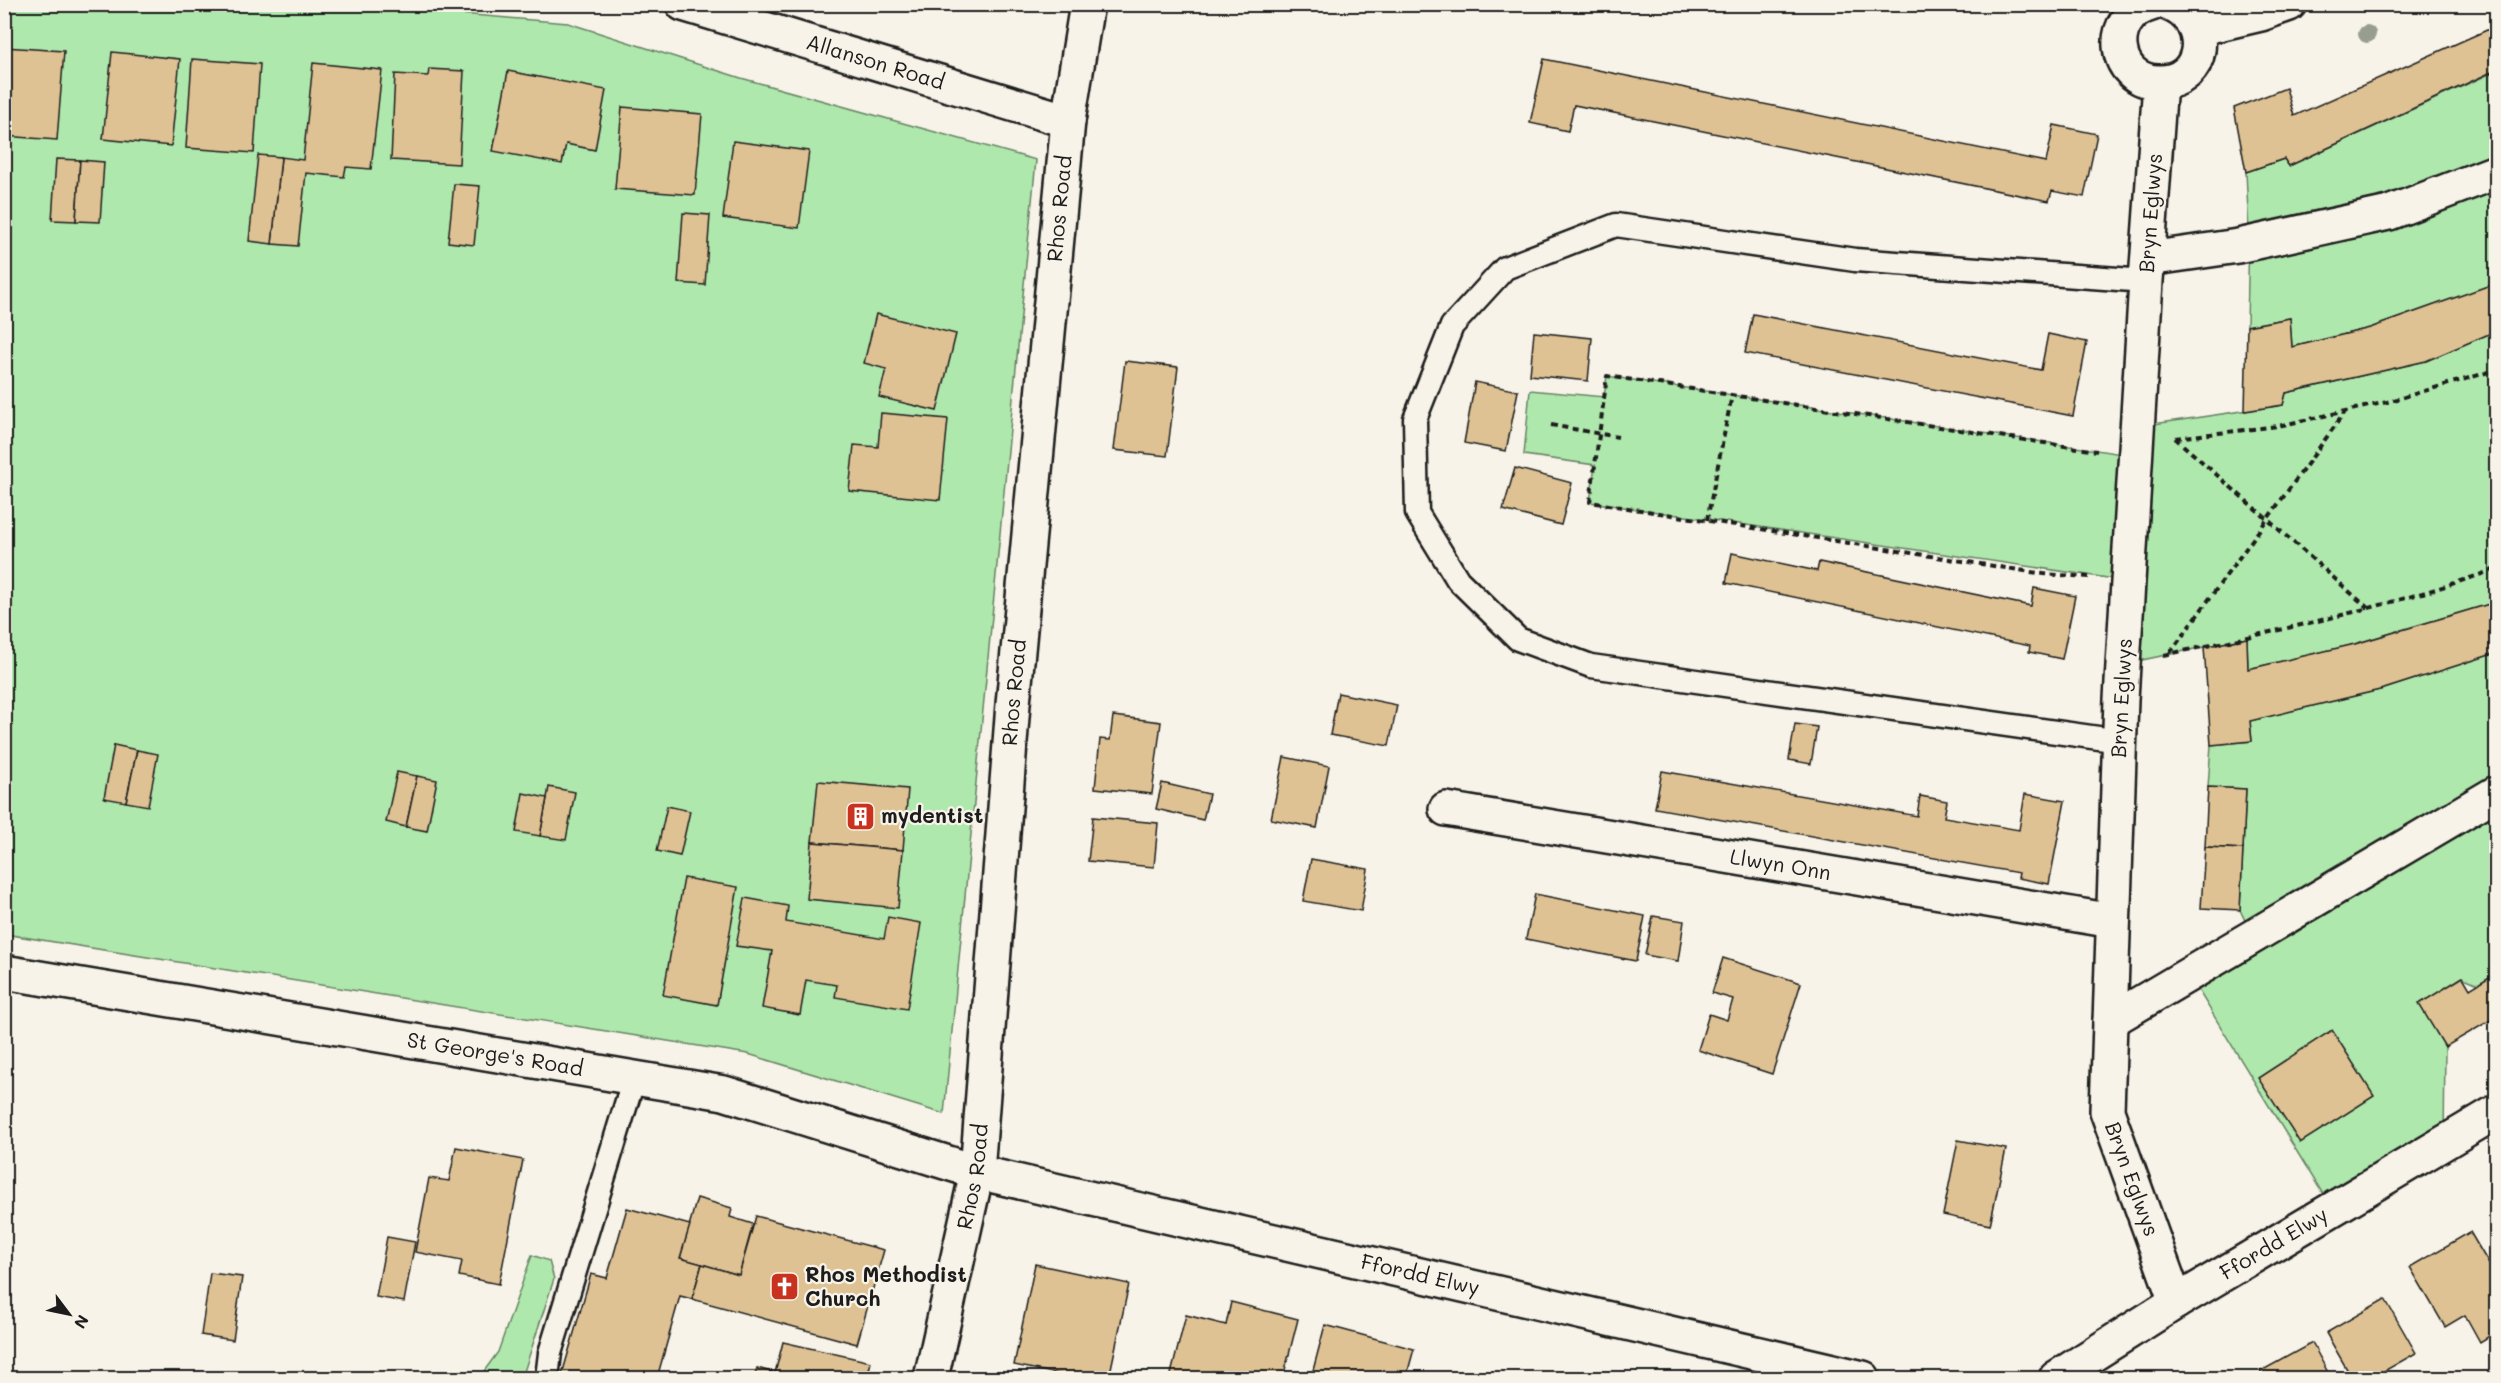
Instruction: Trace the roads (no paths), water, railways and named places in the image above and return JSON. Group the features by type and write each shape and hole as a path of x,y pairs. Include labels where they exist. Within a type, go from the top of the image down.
{"street":[{"name":"Allanson Road","path":"683,4 1068,121"},
{"name":"Rhos Road","path":"931,1378 977,1172 1014,704 1068,121 1087,4"},
{"path":"2151,4 2136,10 2127,20 2121,34 2120,48 2124,61 2138,77 2160,83 2179,78 2189,69 2198,51 2197,29 2190,17 2179,8 2169,4"},
{"path":"2197,29 2261,14 2289,4"},
{"name":"Bryn Eglwys","path":"2160,83 2123,664 2107,1111 2176,1302"},
{"path":"2147,270 2238,246 2389,213 2496,172"},
{"path":"2110,1021 2496,793"},
{"name":"Llwyn Onn","path":"1446,810 2113,921"},
{"name":"St George's Road","path":"4,972 724,1094 977,1172"},
{"name":"Ffordd Elwy","path":"2056,1378 2176,1302 2496,1112"},
{"name":"Ffordd Elwy","path":"977,1172 1863,1378"}],"lane":[{"path":"2120,741 1592,666 1518,639 1458,580 1417,513 1415,419 1452,326 1505,268 1616,225 1855,260 2147,270"},
{"path":"546,1378 550,1353 634,1078"}],"place":[{"name":"mydentist","path":"860,816"},
{"name":"Rhos Methodist Church","path":"784,1287"}]}
